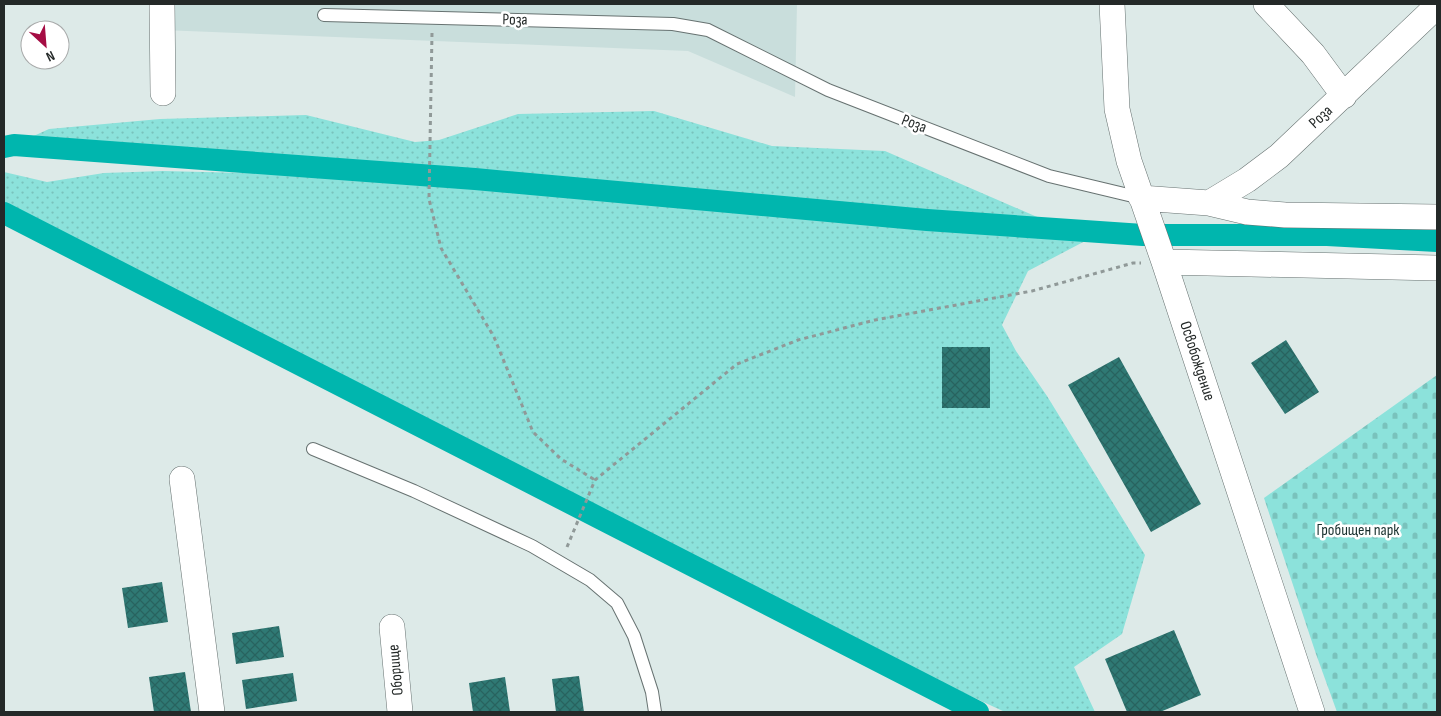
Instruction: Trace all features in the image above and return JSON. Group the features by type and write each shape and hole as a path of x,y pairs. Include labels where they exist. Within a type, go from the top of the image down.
{"street":[{"path":"162,4 163,93"},
{"name":"Освобождение","path":"1112,4 1117,109 1129,160 1312,712"},
{"path":"1266,4 1313,54 1344,96"},
{"name":"Роза","path":"1141,198 1209,203 1247,180 1279,156 1437,6"},
{"path":"1209,203 1246,212 1285,215 1437,217"},
{"path":"1164,262 1437,268"},
{"path":"182,479 212,712"},
{"name":"Оборище","path":"392,628 400,712"}],"lane":[{"name":"Роза","path":"324,15 673,24 708,30 828,90 1049,176 1141,198"},
{"path":"313,449 414,491 532,546 590,580 617,603 634,636 652,692 655,712"}],"path":[{"path":"432,18 429,199 441,248 494,337 533,432 561,458 596,480"},
{"path":"560,563 596,480 737,364 798,340 875,320 1032,291 1133,263 1164,262"}],"shaded area":[{"path":"162,4 797,4 795,97 688,51 162,30"}],"green space":[{"path":"654,111 772,146 885,151 1067,230 945,222 1089,239 1028,271 1002,325 1016,351 1047,396 1145,555 1122,634 1074,667 1095,712 1005,712 720,580 4,213 4,172 47,182 104,173 163,171 460,178 14,145 49,129 160,119 306,115 415,142 439,140 518,114"},
{"name":"Гробищен парк","path":"1437,375 1437,712 1337,712 1264,498"}],"building":[{"path":"1286,340 1319,392 1285,414 1251,363"},
{"path":"942,347 990,347 990,408 942,408"},
{"path":"1119,357 1201,504 1151,532 1068,385"},
{"path":"162,582 168,622 128,628 122,588"},
{"path":"279,626 284,657 236,664 232,633"},
{"path":"1174,630 1201,695 1160,712 1127,712 1105,659"},
{"path":"185,672 191,712 154,712 149,677"},
{"path":"293,673 297,701 246,709 242,680"},
{"path":"579,676 584,712 556,712 552,679"},
{"path":"505,677 510,712 473,712 469,683"}],"waterway":[{"path":"4,147 14,145 475,179 927,220 1143,235 1327,235 1437,241"},
{"path":"4,213 978,712"}]}
